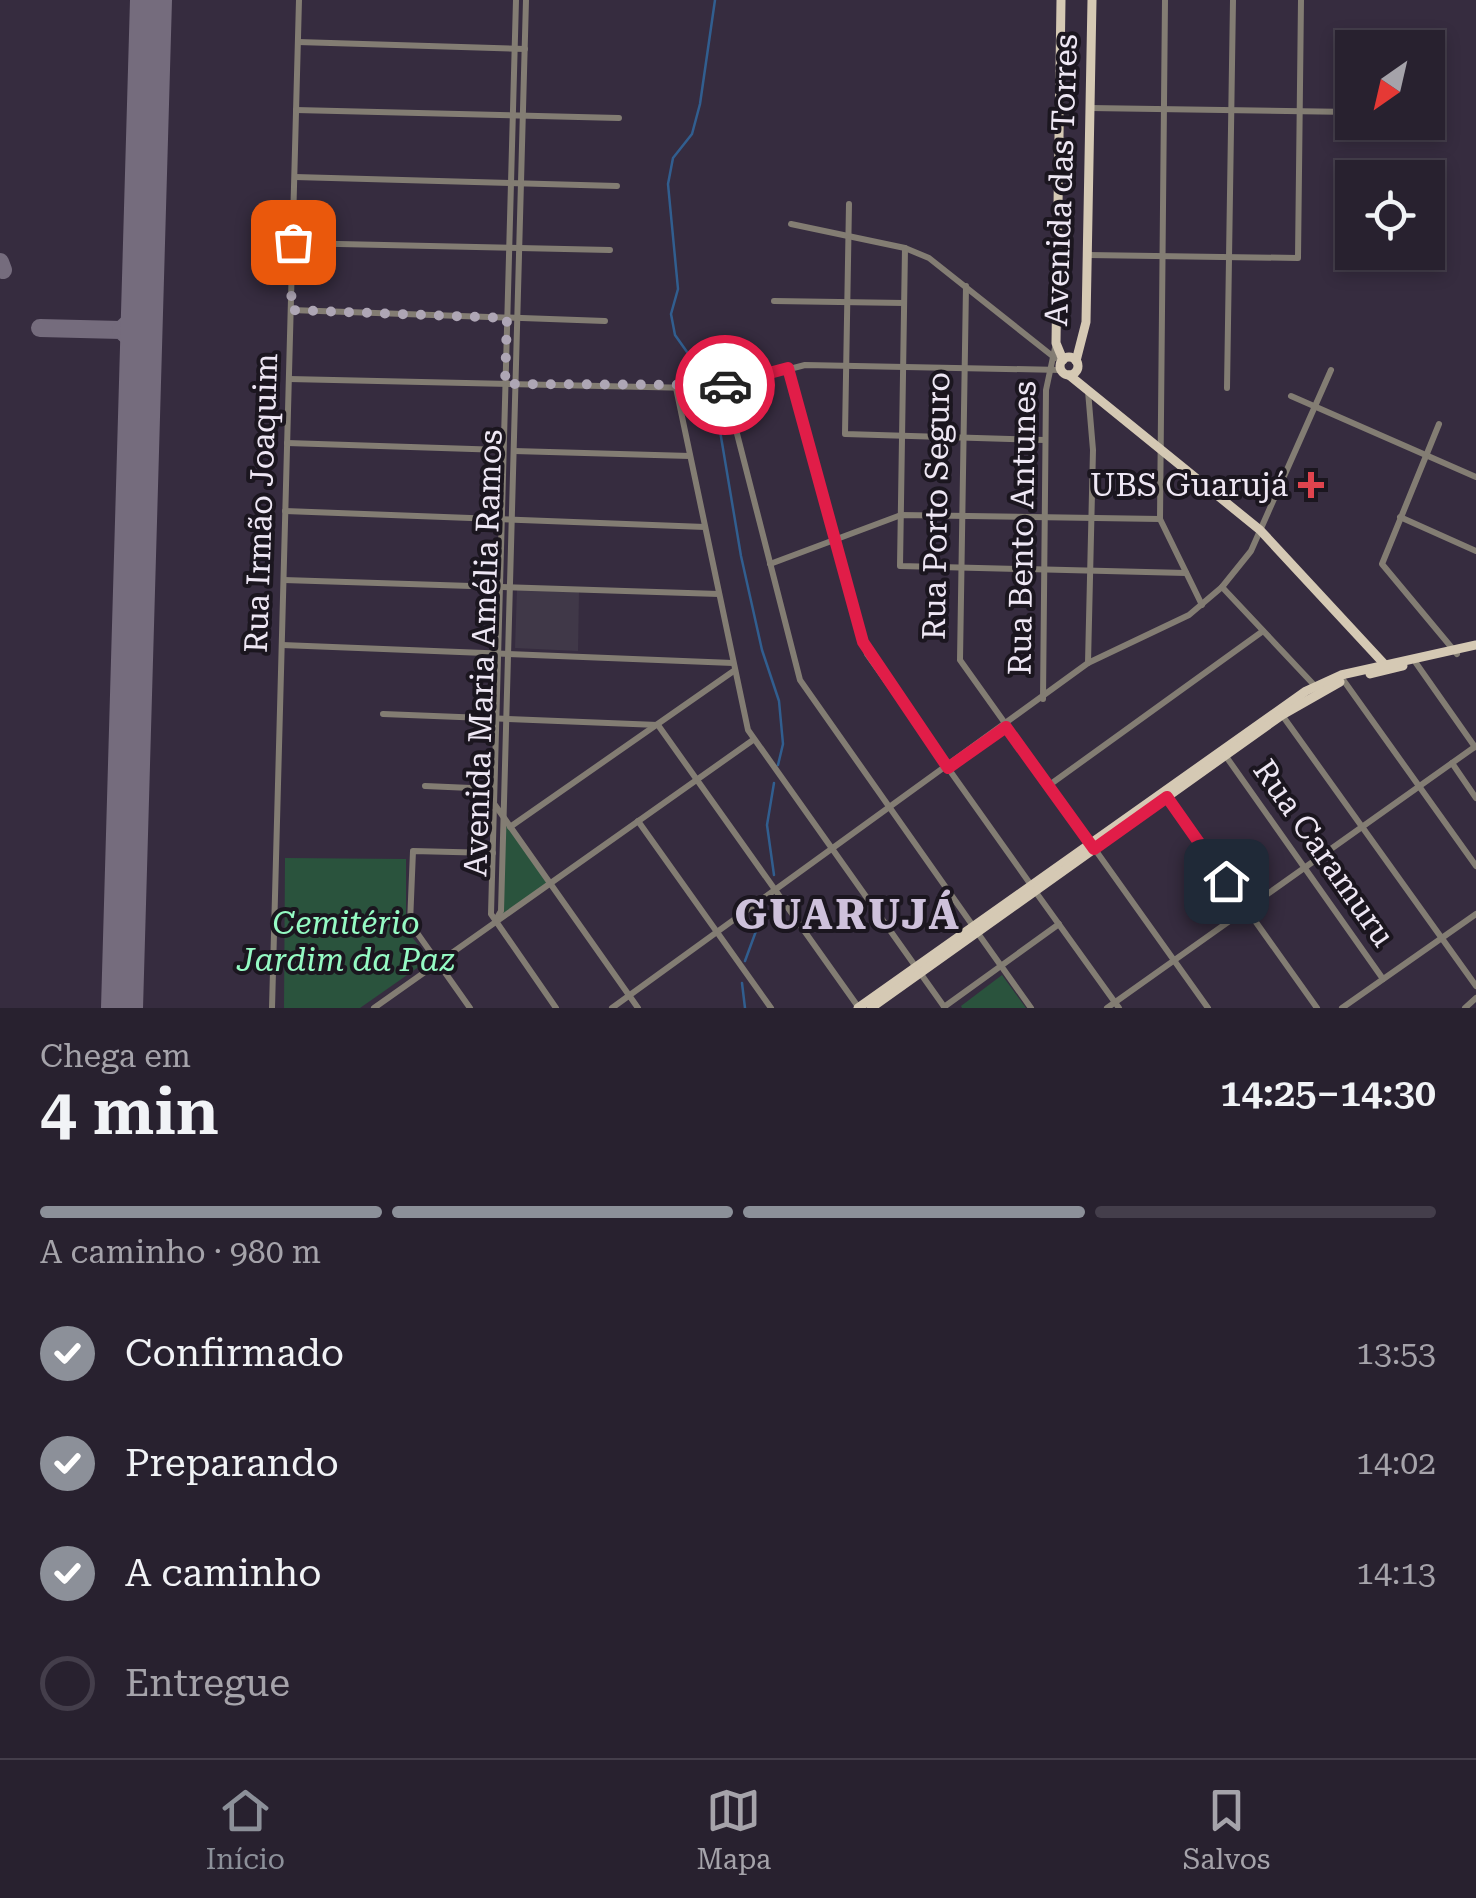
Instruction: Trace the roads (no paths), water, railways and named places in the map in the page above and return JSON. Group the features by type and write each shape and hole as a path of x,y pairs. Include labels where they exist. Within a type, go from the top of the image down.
{"main road":[{"name":"Avenida das Torres","path":"1061,0 1056,343 1064,365"},
{"name":"Avenida das Torres","path":"1064,365 1086,322 1092,0"},
{"path":"1064,365 1260,530 1387,666"},
{"path":"870,1008 1315,686 1476,648"},
{"path":"1092,846 1282,714 1344,680 1455,651"},
{"path":"859,1008 918,970"}],"street":[{"name":"Rua Irmão Joaquim","path":"272,1008 299,0"},
{"name":"Avenida Maria Amélia Ramos","path":"495,922 494,789 516,0"},
{"name":"Avenida Maria Amélia Ramos","path":"495,922 502,911 526,0"},
{"path":"1165,0 1160,519 1202,605"},
{"path":"1227,388 1234,0"},
{"path":"1088,255 1298,258 1301,0"},
{"path":"298,42 525,49"},
{"path":"1090,108 1335,112"},
{"path":"296,110 619,118"},
{"path":"294,177 617,186"},
{"path":"849,204 845,434 1045,440"},
{"path":"790,224 906,248 929,258 1064,365"},
{"path":"293,242 610,250"},
{"path":"906,248 900,566 1186,573"},
{"name":"Rua Porto Seguro","path":"966,286 958,652 1006,727 1208,1008"},
{"path":"774,301 904,302"},
{"path":"291,310 605,321"},
{"path":"289,378 676,388 731,384 788,368 1064,365"},
{"name":"Rua Bento Antunes","path":"1042,700 1045,440 1064,365"},
{"path":"788,368 868,654 1117,1005"},
{"path":"612,1008 1006,727 1088,664 1202,605 1222,588 1245,563 1331,370"},
{"path":"731,384 733,418 800,680 1031,1008"},
{"path":"1087,385 1094,450 1088,664"},
{"path":"676,388 734,666 754,740 832,850 945,1008 1059,924"},
{"path":"1290,396 1476,478"},
{"path":"1440,424 1383,558 1384,570 1455,651"},
{"path":"287,443 504,450"},
{"path":"514,450 690,456"},
{"path":"286,511 705,527"},
{"path":"770,564 900,514 1160,519"},
{"path":"1400,516 1476,550"},
{"path":"284,580 719,594"},
{"path":"1222,588 1315,686"},
{"path":"1048,786 1263,631"},
{"path":"282,646 734,666"},
{"path":"1107,1008 1117,1005 1475,746 1416,662"},
{"path":"510,827 734,666"},
{"path":"1344,680 1476,866"},
{"path":"383,714 658,724"},
{"path":"1282,714 1476,986"},
{"path":"658,724 859,1008"},
{"path":"374,1008 384,1005 438,962 754,740"},
{"name":"Rua Caramuru","path":"1225,755 1383,979"},
{"path":"1452,763 1476,798"},
{"path":"425,786 494,789"},
{"path":"1167,797 1316,1008"},
{"path":"494,804 638,1008"},
{"path":"638,822 770,1008"},
{"path":"470,1008 410,923 413,851 493,853"},
{"path":"1342,1008 1476,914"},
{"path":"495,922 556,1008"},
{"path":"1465,1008 1476,998"}],"waterway":[{"path":"715,0 700,104 692,134 673,158 668,184 678,289 671,314 675,335 692,359 714,371 715,381"},
{"path":"714,395 741,556 762,650 779,701 783,744 778,765"},
{"path":"774,783 767,825 774,875"},
{"path":"745,961 766,904"},
{"path":"742,983 745,1008"}],"place":[{"name":"UBS Guarujá","path":"1311,485"}],"district":[{"name":"GUARUJÁ","path":"848,914"}],"park label":[{"name":"Cemitério Jardim da Paz","path":"346,942"}]}
